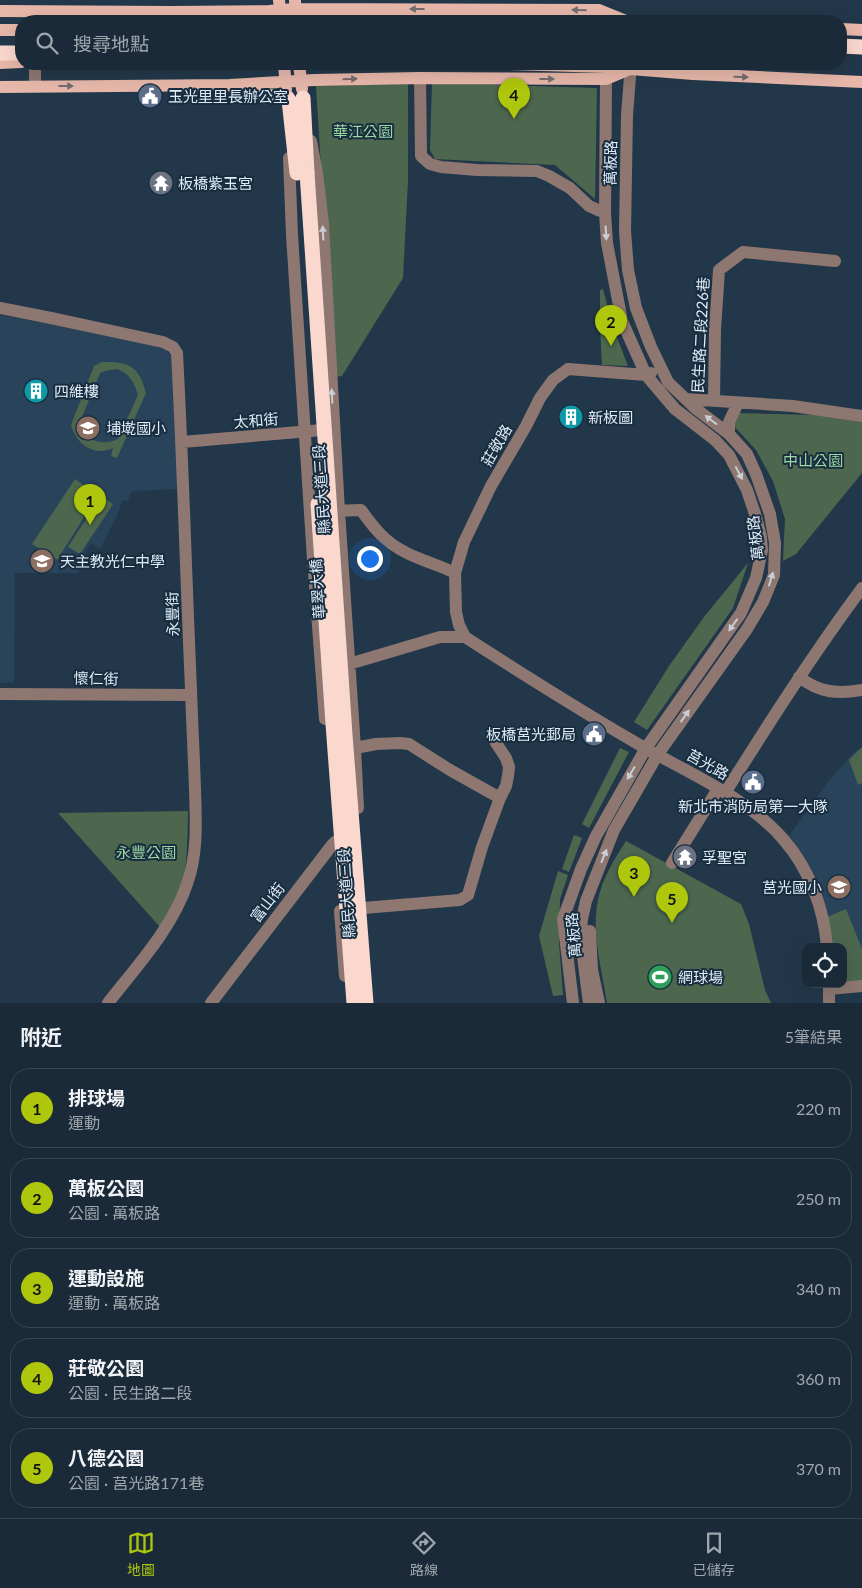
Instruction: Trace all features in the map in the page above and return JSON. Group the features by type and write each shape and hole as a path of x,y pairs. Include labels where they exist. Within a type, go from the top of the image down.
{"highway":[{"path":"0,43 15,42"},
{"path":"847,46 862,47"},
{"path":"0,53 15,53"},
{"path":"847,56 862,57"},
{"path":"293,98 302,173"},
{"name":"華翠大橋","path":"302,173 333,724 354,1003"},
{"name":"華翠大橋","path":"302,173 366,1003"}],"main road":[{"path":"69,15 280,10 599,10 611,15"},
{"path":"0,11 28,15"},
{"path":"847,29 862,30"},
{"path":"0,30 15,30"},
{"path":"0,63 15,62"},
{"name":"縣民大道三段","path":"284,70 284,81 293,98"},
{"name":"縣民大道三段","path":"293,98 301,80 300,70"},
{"path":"574,70 606,73"},
{"path":"0,87 230,85 301,80 606,73 616,70"},
{"path":"662,70 693,74 862,82"},
{"path":"686,70 693,74"},
{"path":"230,85 251,94 293,98"}],"street":[{"path":"35,70 35,86"},
{"name":"萬板路","path":"599,1003 592,970 586,902 614,830 658,754 747,629 763,602 774,575 775,543 770,514 747,454 729,434 686,400 668,382 651,347 636,308 628,270 625,231 630,70"},
{"name":"萬板路","path":"572,1003 563,919 580,869 596,836 646,748 741,613 756,578 762,550 756,517 747,490 729,455 715,440 674,409 646,375 622,321 607,243 605,213 606,73"},
{"path":"420,78 421,156 430,164 466,169 537,171 570,188 589,206 605,213"},
{"name":"縣民大道三段","path":"293,98 317,173 322,224 355,748 358,832 371,1003"},
{"name":"縣民大道三段","path":"293,98 292,235 310,514 348,1003"},
{"name":"民生路二段226巷","path":"714,401 715,329 719,270 743,252 835,261"},
{"name":"永豐街","path":"0,308 163,342 177,353 196,822 195,850 187,884 177,907 160,936 108,1003"},
{"name":"莊敬路","path":"465,636 459,625 456,612 455,573 464,542 491,486 540,398 553,380 568,369 646,375 662,369"},
{"path":"686,400 793,406 862,416"},
{"path":"729,434 729,422 738,403"},
{"name":"太和街","path":"182,442 334,429"},
{"path":"310,514 362,510 379,534 396,547 417,558 455,573"},
{"name":"莒光路","path":"465,636 532,680 722,791 828,634 862,588"},
{"path":"349,664 440,638 465,636"},
{"path":"799,677 808,684 830,692 845,693 862,690"},
{"name":"懷仁街","path":"0,694 191,695"},
{"path":"363,908 460,900 468,895 482,847 506,786 509,767 506,758 496,743"},
{"path":"355,748 376,744 408,744 500,798"},
{"path":"672,864 722,791 760,816 784,840 805,871 821,914 826,931 827,943"},
{"name":"富山街","path":"211,1003 335,842 358,832"},
{"path":"570,900 571,931 580,1003"},
{"path":"586,902 581,930 589,1003"},
{"path":"847,986 862,986"},
{"path":"829,988 829,1003"}],"shaded area":[{"name":"埔墘國小","path":"0,315 111,335 165,348 172,358 180,489 132,491 128,500 122,501 100,549 90,543 78,573 15,573 14,682 0,683"},
{"name":"莒光國小","path":"862,747 862,983 847,984 847,943 828,943 808,865 789,836 827,783 854,752"}],"green space":[{"path":"432,83 597,88 595,199 555,165 435,159 430,150"},
{"name":"華江公園","path":"408,84 408,180 403,278 342,376 334,377 316,86"},
{"path":"603,289 611,320 600,322 600,290"},
{"path":"612,324 628,366 602,365 600,326"},
{"path":"102,362 111,362 126,364 132,367 140,377 146,393 117,458 111,456 113,448 101,451 90,449 78,439 71,425 94,366","holes":["117,369 131,379 138,395 118,439 100,442 90,438 79,424 100,373"]},
{"name":"中山公園","path":"737,413 816,415 862,422 862,473 796,554 783,561 785,519 773,481 756,450 733,425"},
{"path":"75,479 98,495 57,560 32,544"},
{"path":"101,496 113,504 80,554 68,547"},
{"path":"748,563 733,608 647,730 634,722 669,666 704,617"},
{"path":"862,747 862,783 858,785 849,760"},
{"path":"620,748 629,752 589,828 582,824"},
{"name":"永豐公園","path":"188,811 187,848 182,885 173,907 160,927 58,813"},
{"path":"574,835 582,838 569,872 562,869"},
{"path":"626,841 741,904 749,924 765,990 771,1003 607,1003 596,938 596,913 600,892 606,877"},
{"path":"558,871 568,875 560,899 559,943 563,995 553,996 539,936"},
{"path":"846,909 862,949 862,982 847,984 847,943 829,943 827,917"}],"place":[{"name":"玉光里里長辦公室","path":"150,96"},
{"name":"莊敬公園","path":"514,119"},
{"name":"板橋紫玉宮","path":"161,183"},
{"name":"萬板公園","path":"611,346"},
{"name":"四維樓","path":"36,391"},
{"name":"新板圖","path":"571,417"},
{"name":"埔墘國小","path":"88,428"},
{"name":"排球場","path":"90,525"},
{"name":"天主教光仁中學","path":"42,561"},
{"name":"板橋莒光郵局","path":"594,734"},
{"name":"新北市消防局第一大隊","path":"753,782"},
{"name":"孚聖宮","path":"685,857"},
{"name":"莒光國小","path":"839,887"},
{"name":"運動設施","path":"634,897"},
{"name":"八德公園","path":"672,923"},
{"name":"網球場","path":"660,977"}]}
